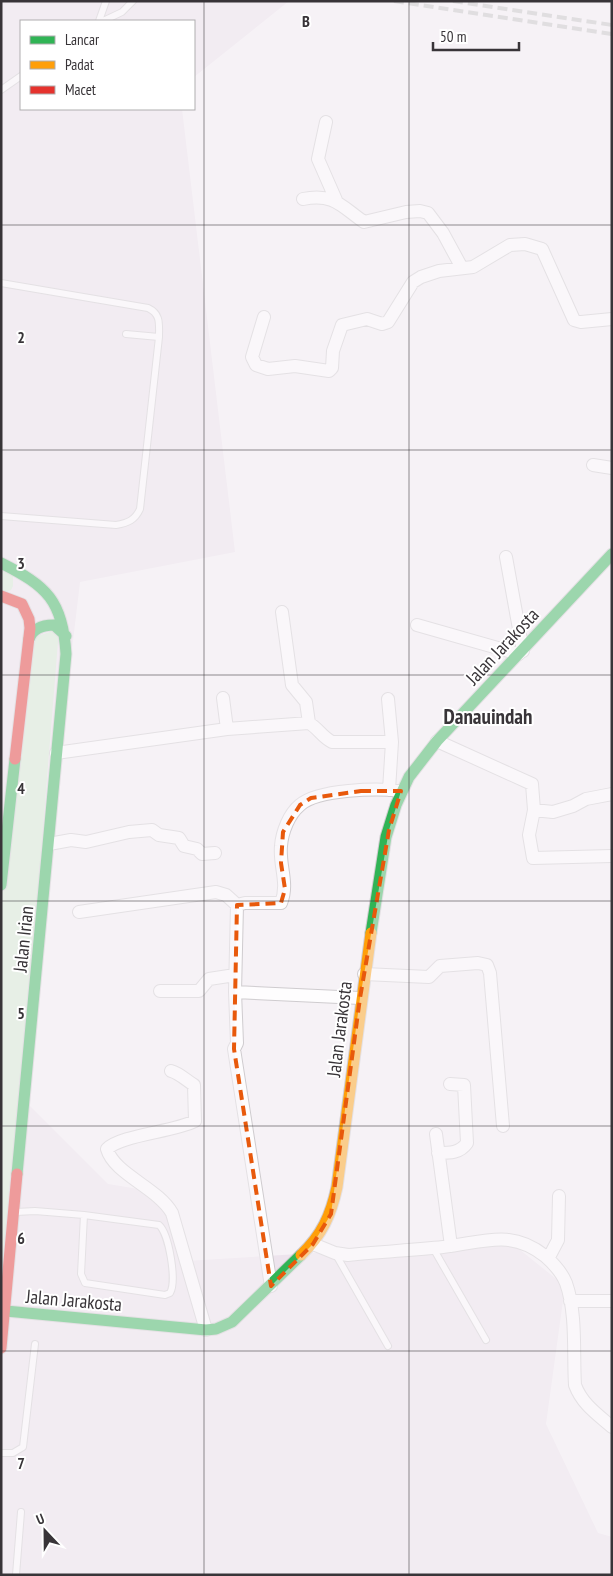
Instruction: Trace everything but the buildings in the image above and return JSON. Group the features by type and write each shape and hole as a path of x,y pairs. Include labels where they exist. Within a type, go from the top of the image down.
{"street":[{"path":"326,122 318,159 336,200"},
{"path":"303,199 320,197 336,200 364,222 406,212 420,211 428,213 443,233 462,268"},
{"path":"264,317 252,357 256,364 268,369 295,366 326,371 332,368 333,352 342,324 367,319 382,324 388,322 412,282 438,271 481,263 510,244 525,244 540,247 574,320 581,322 612,319"},
{"path":"593,465 612,468"},
{"name":"Jalan Jarakosta","path":"3,1311 206,1330 216,1329 232,1322 313,1244 331,1214 337,1186 360,998 395,791 437,741 612,554"},
{"path":"417,625 521,652 506,557"},
{"path":"1,563 12,573 14,585 6,594 1,595"},
{"name":"Jalan Irian","path":"1,563 28,575 46,588 55,601 66,636 49,844 24,1100 16,1212 3,1311 1,1348"},
{"name":"Jalan Irian","path":"1,595 22,604 29,619 29,639 1,885"},
{"path":"282,612 292,685 306,702 308,723"},
{"path":"29,639 31,633 43,625 54,625 66,636"},
{"path":"223,698 226,729"},
{"path":"237,905 245,903 281,903 285,889 281,845 288,822 300,805 311,798 331,794 395,791 388,699"},
{"path":"56,753 226,729 308,723 316,726 324,738 332,742 392,742"},
{"path":"437,741 532,784 534,810 529,835 533,858 537,860 612,856"},
{"path":"534,810 553,812 573,806 586,799 612,794"},
{"path":"49,844 71,840 86,842 129,832 152,830 159,834 179,838 184,846 198,849 202,854 215,853"},
{"path":"79,912 216,892 226,895 237,905 235,975 237,1043 234,1049 271,1286"},
{"path":"364,974 429,977 440,966 487,964 490,973 503,1126"},
{"path":"160,991 199,991 209,979 235,975"},
{"path":"235,992 360,998"},
{"path":"171,1071 178,1077 185,1077 194,1085 195,1121 177,1128 116,1142 107,1149 115,1163 147,1186 168,1205 172,1213 206,1330"},
{"path":"438,1153 456,1152 463,1148 467,1142 464,1085 450,1084"},
{"path":"436,1134 451,1246"},
{"path":"548,1259 558,1240 559,1196"},
{"path":"313,1244 334,1253 348,1255 451,1246 478,1240 514,1240 532,1246 548,1259 565,1282 570,1301 575,1385 584,1402 612,1427"},
{"path":"570,1301 612,1301"}],"lane":[{"path":"101,20 106,1"},
{"path":"103,20 122,12 133,1"},
{"path":"1,90 20,77"},
{"path":"1,284 148,308 156,311 160,337 140,509 137,517 126,523 116,524 1,516"},
{"path":"126,334 160,337"},
{"path":"16,1212 35,1211 84,1215 149,1222 163,1228 166,1234 173,1282 170,1293 165,1295 85,1283 81,1274 84,1215"},
{"path":"433,1248 486,1340"},
{"path":"334,1253 388,1346"},
{"path":"1,1453 13,1453 23,1447 35,1344"},
{"path":"16,1575 21,1512"}],"highlighted area":[{"path":"361,791 401,791 389,830 360,998 331,1214 313,1244 271,1286 234,1049 237,905 281,903 285,889 281,863 283,832 300,805 311,798"}],"shaded area":[{"path":"1,1 289,1 195,76 195,20 20,20 20,110 182,110 235,552 80,582 49,844 24,1100 108,1184 163,1193 186,1261 509,1241 565,1286 546,1424 598,1533 612,1537 612,1575 1,1575"}],"green space":[{"path":"1,564 13,576 13,586 11,590 1,594"},
{"path":"59,629 1,1348 1,885 29,639"}],"railway":[{"path":"394,1 612,34"},
{"path":"453,1 612,25"}],"traffic: fast":[{"path":"371,933 386,837 396,805 409,777 437,741 612,554"},
{"path":"1,563 30,579 50,597 61,621 66,654 17,1174"},
{"path":"29,639 33,632 50,625 54,625 66,636"},
{"path":"1,885 15,759"},
{"path":"6,1311 206,1330 216,1329 232,1322 301,1255"}],"traffic: slow":[{"path":"301,1255 315,1240 325,1224 337,1187 371,933"}],"traffic: jam":[{"path":"1,596 22,604 29,619 30,628 15,759"},
{"path":"1,1348 17,1174"}],"district":[{"name":"Danauindah","path":"488,717"}]}
